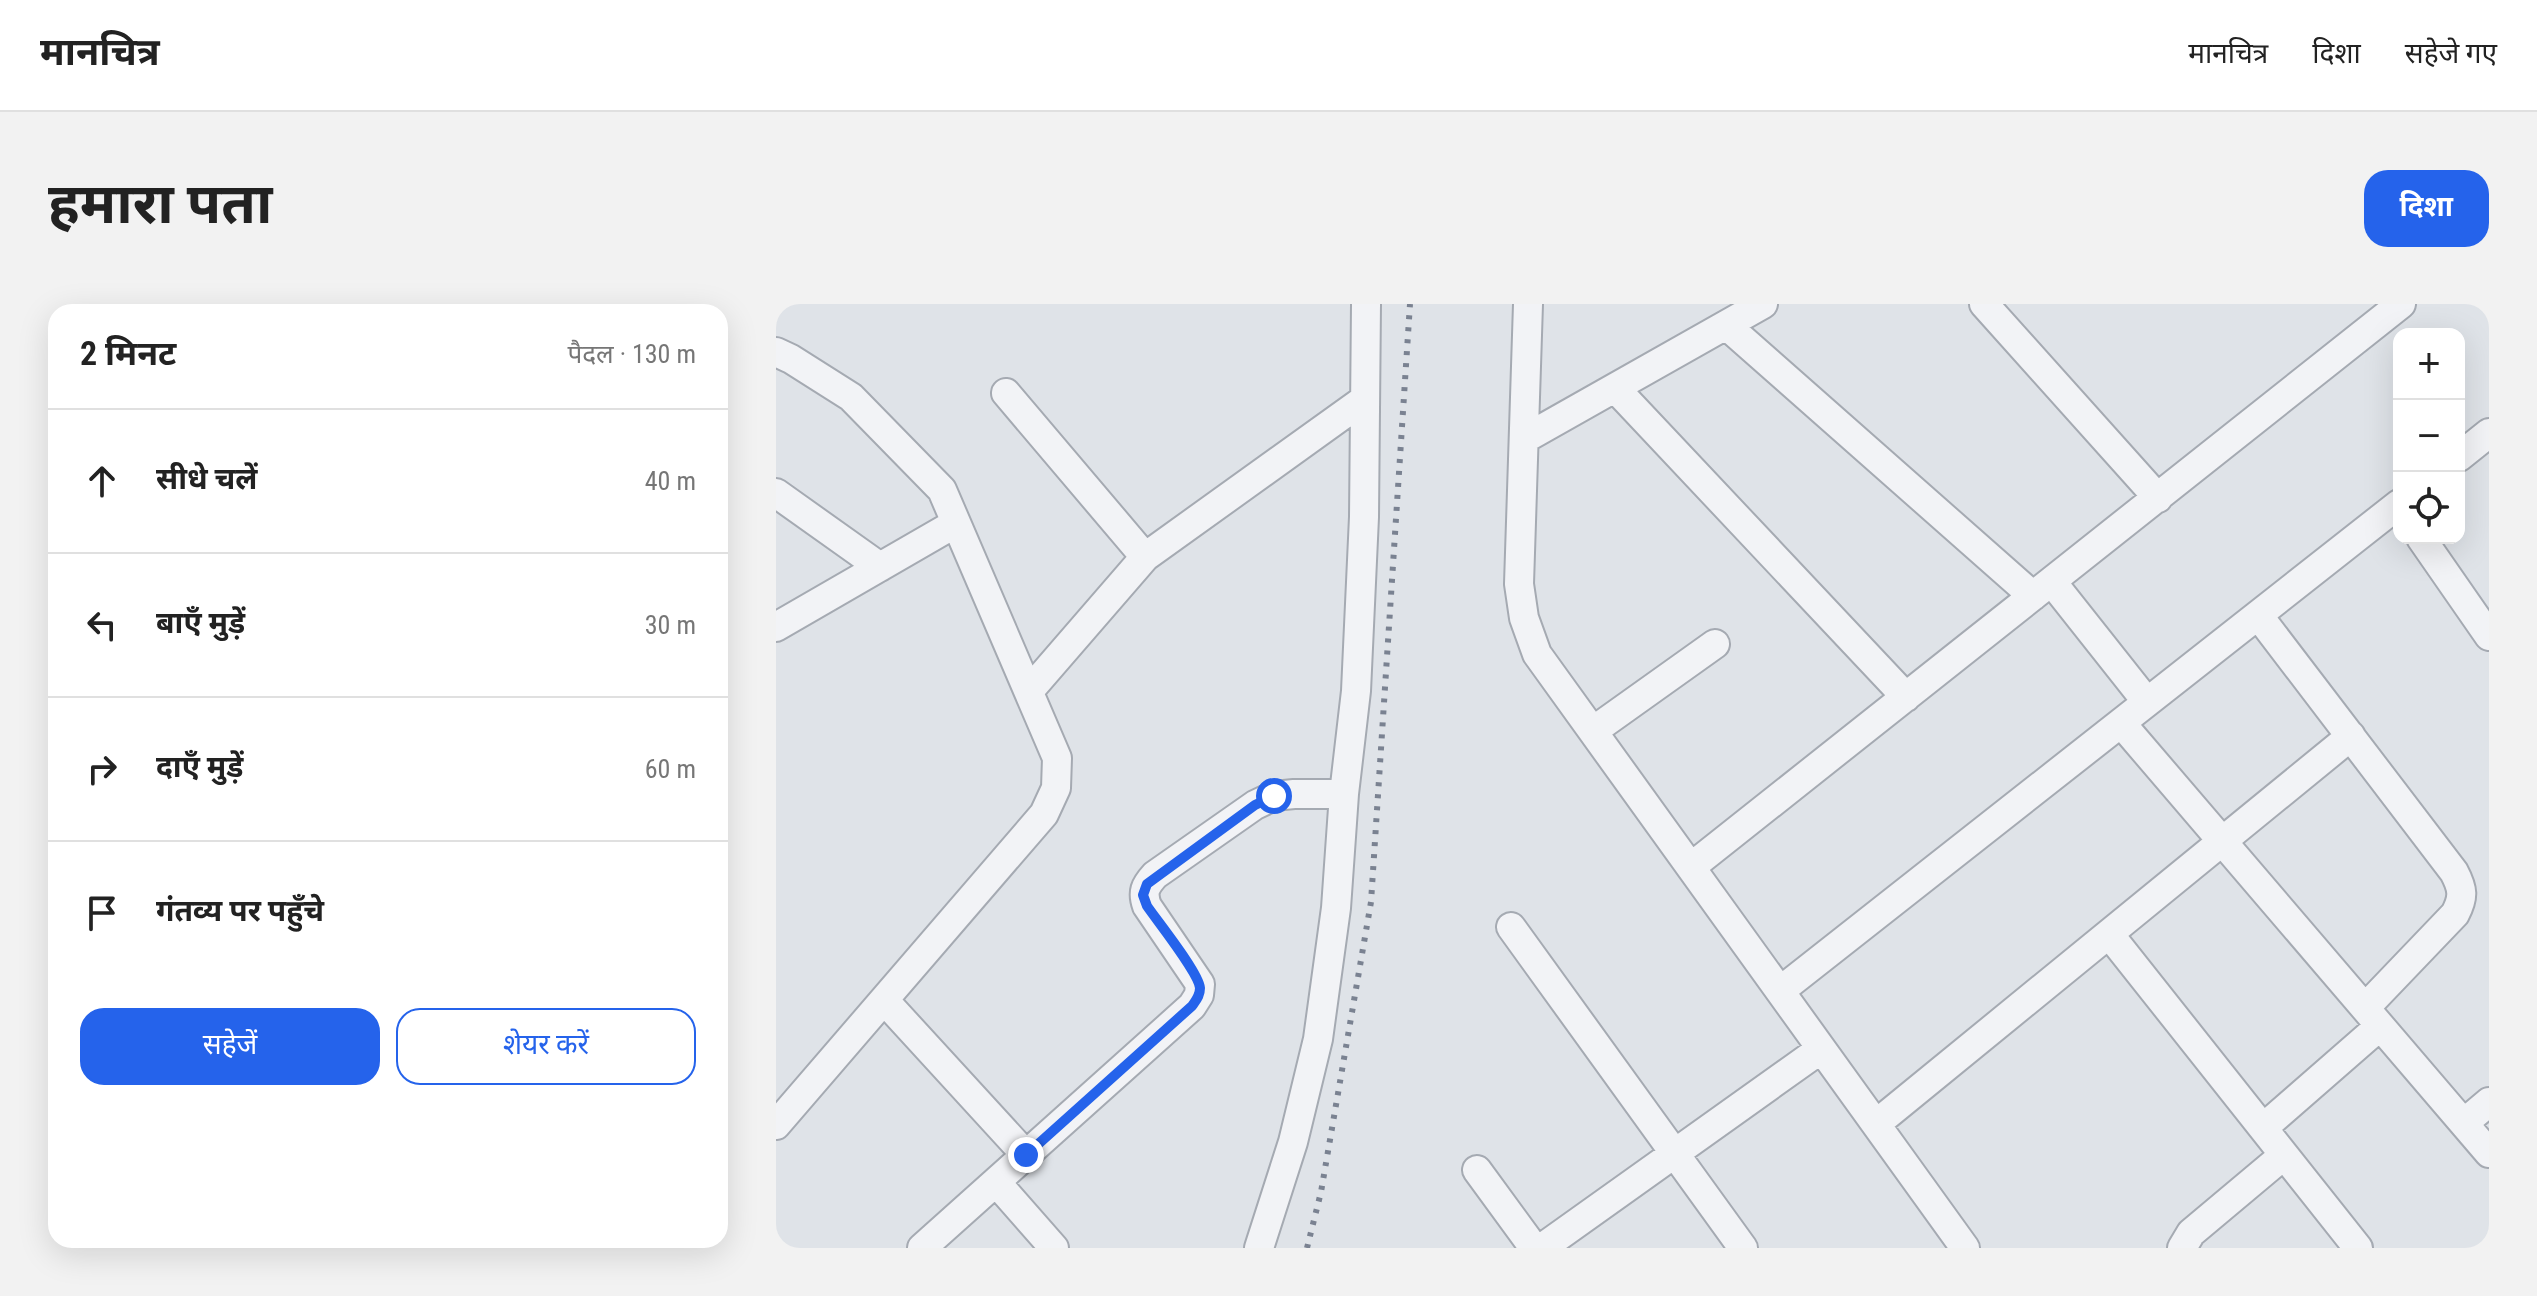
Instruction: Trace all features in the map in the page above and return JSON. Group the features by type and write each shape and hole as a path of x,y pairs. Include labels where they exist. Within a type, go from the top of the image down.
{"street":[{"path":"1259,1248 1293,1142 1318,1039 1336,908 1344,794 1356,691 1364,517 1366,304"},
{"path":"1528,304 1519,584 1524,618 1537,654 1965,1248"},
{"path":"1524,439 1763,304"},
{"path":"1984,304 2158,498"},
{"path":"1691,867 2401,304"},
{"path":"1726,325 2042,589 2147,702"},
{"path":"776,352 851,397 942,490 1057,758 1056,788 1044,814 776,1125"},
{"path":"1615,388 1906,697"},
{"path":"1006,393 1145,557"},
{"path":"1029,691 1145,557 1365,399"},
{"path":"2465,452 2489,433"},
{"path":"776,493 880,567"},
{"path":"1780,991 2393,510"},
{"path":"776,627 956,523"},
{"path":"2427,544 2479,601 2489,636"},
{"path":"2258,615 2454,872 2462,888 2463,900 2373,1017 2263,1128"},
{"path":"1593,731 1715,644"},
{"path":"2121,723 2489,1153"},
{"path":"1876,1124 2351,736"},
{"path":"922,1248 1192,1006 1199,995 1200,984 1193,972 1147,906 1143,895 1147,884 1255,805 1274,796 1344,794"},
{"path":"1511,927 1743,1248"},
{"path":"2109,934 2358,1248"},
{"path":"884,1000 1026,1155"},
{"path":"1542,1248 1821,1049"},
{"path":"2464,1123 2489,1102"},
{"path":"2182,1248 2191,1233 2284,1155"},
{"path":"1477,1170 1534,1248"},
{"path":"996,1182 1054,1248"}],"railway":[{"path":"1307,1248 1321,1192 1371,902 1410,304"}],"route":[{"path":"1026,1155 1192,1006 1199,995 1200,984 1193,972 1147,906 1143,895 1147,884 1155,875 1255,805 1274,796"}]}
